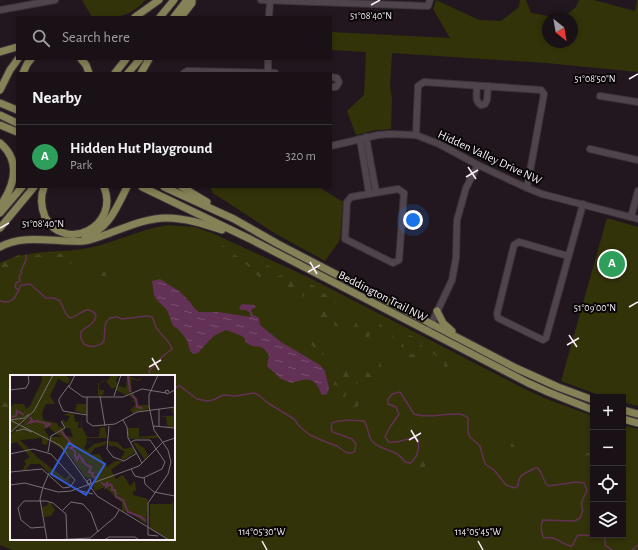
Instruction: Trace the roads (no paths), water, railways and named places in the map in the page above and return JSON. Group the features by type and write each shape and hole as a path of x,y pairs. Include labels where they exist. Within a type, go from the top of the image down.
{"main road":[{"path":"136,16 159,0"},
{"path":"161,16 174,0"},
{"path":"175,16 187,0"},
{"path":"182,16 192,3 192,0"},
{"path":"0,52 16,47"},
{"path":"0,90 10,70 17,60"},
{"path":"23,72 30,60"},
{"path":"82,60 89,72"},
{"path":"116,72 125,60"},
{"path":"129,72 139,60"},
{"path":"142,72 148,60"},
{"path":"0,103 16,110"},
{"path":"1,114 16,122"},
{"path":"0,125 16,132"},
{"path":"0,143 4,146 11,157 14,168 13,181 9,194 0,206"},
{"path":"0,214 21,188"},
{"path":"0,228 33,188"},
{"path":"44,188 41,199 41,208 47,220 52,227 71,235 82,233 93,228 100,222 107,206 104,188"},
{"path":"77,241 94,233 106,223 126,188"},
{"name":"Beddington Trail NW","path":"144,188 244,237 528,383 590,409"},
{"name":"Beddington Trail NW","path":"166,188 234,219 278,244 537,378 590,399"},
{"path":"184,188 229,214 234,219"},
{"path":"0,247 20,240 33,239 61,242 90,240 130,226 164,218 184,219 244,237"},
{"path":"437,311 443,323 463,340"},
{"path":"626,411 638,414"},
{"path":"626,420 638,423"}],"street":[{"path":"0,10 55,0"},
{"path":"261,0 376,2 428,6 430,0"},
{"path":"269,0 269,16"},
{"path":"268,60 268,72"},
{"path":"332,77 337,78 340,82 336,87 332,87"},
{"path":"416,135 418,86 424,82 541,90 544,94 527,188"},
{"path":"477,86 477,100 478,103 482,105 485,104 487,100 488,86"},
{"path":"600,96 638,102"},
{"name":"Hidden Valley Drive NW","path":"332,146 345,144 363,138 390,134 416,135 439,144 478,165 542,194 638,220"},
{"path":"363,138 376,192"},
{"path":"363,138 369,193"},
{"path":"590,149 638,160"},
{"path":"428,331 452,280 456,258 457,220 466,188 478,165"},
{"path":"398,189 404,193 399,260 393,263 345,240 347,202 351,197 376,192 398,189"},
{"path":"631,217 638,191"},
{"path":"568,256 519,242 514,245 496,314 498,318 543,340 546,338 583,204"}],"water":[{"path":"160,279 179,291 199,312 218,312 251,317 250,313 246,310 241,310 239,308 242,304 254,305 256,307 251,310 253,315 259,318 260,325 281,342 320,365 325,371 329,388 327,394 322,395 317,385 310,380 292,383 281,379 267,366 269,355 265,350 261,347 252,346 245,342 245,339 242,336 226,330 213,337 198,353 193,354 190,351 187,340 178,329 173,326 167,310 154,295 152,281"}],"waterway":[{"path":"19,291 15,287 16,283 20,281 19,276 22,273 21,271 26,260 26,255"},
{"path":"0,301 8,302 16,296 21,285 30,284 46,298 54,298 60,301 66,314 70,318 83,311 89,310 96,315 92,324 82,331 81,338 84,344 92,346 100,345 104,341 106,322 110,318 117,317 122,319 147,316 152,317 155,326 172,349 149,371 150,375"},
{"path":"175,389 180,386 197,399 207,401 223,395 236,396 254,393 257,394 268,403 294,419 300,427 310,435 337,446 347,453 352,453 355,451 356,444 352,439 333,432 331,429 332,423 344,420 364,421 373,442 398,454 405,462 410,463 415,459 418,452 419,445 417,438 389,442 385,437 399,414 396,407 388,404 388,399 392,394 400,392 414,414 425,416 460,414 468,418 468,432 470,437 480,446 485,464 494,470 506,485 515,488 518,486 519,479 522,475 535,468 538,468 546,484 549,486 576,482 584,483 587,490 582,502 583,510 580,518 575,521 543,520 541,529 544,538 552,538 572,546 577,536 590,536"},
{"path":"604,538 605,545 612,550"},
{"path":"632,550 638,545"}],"place":[{"name":"Hidden Hut Playground","path":"612,264"}]}
